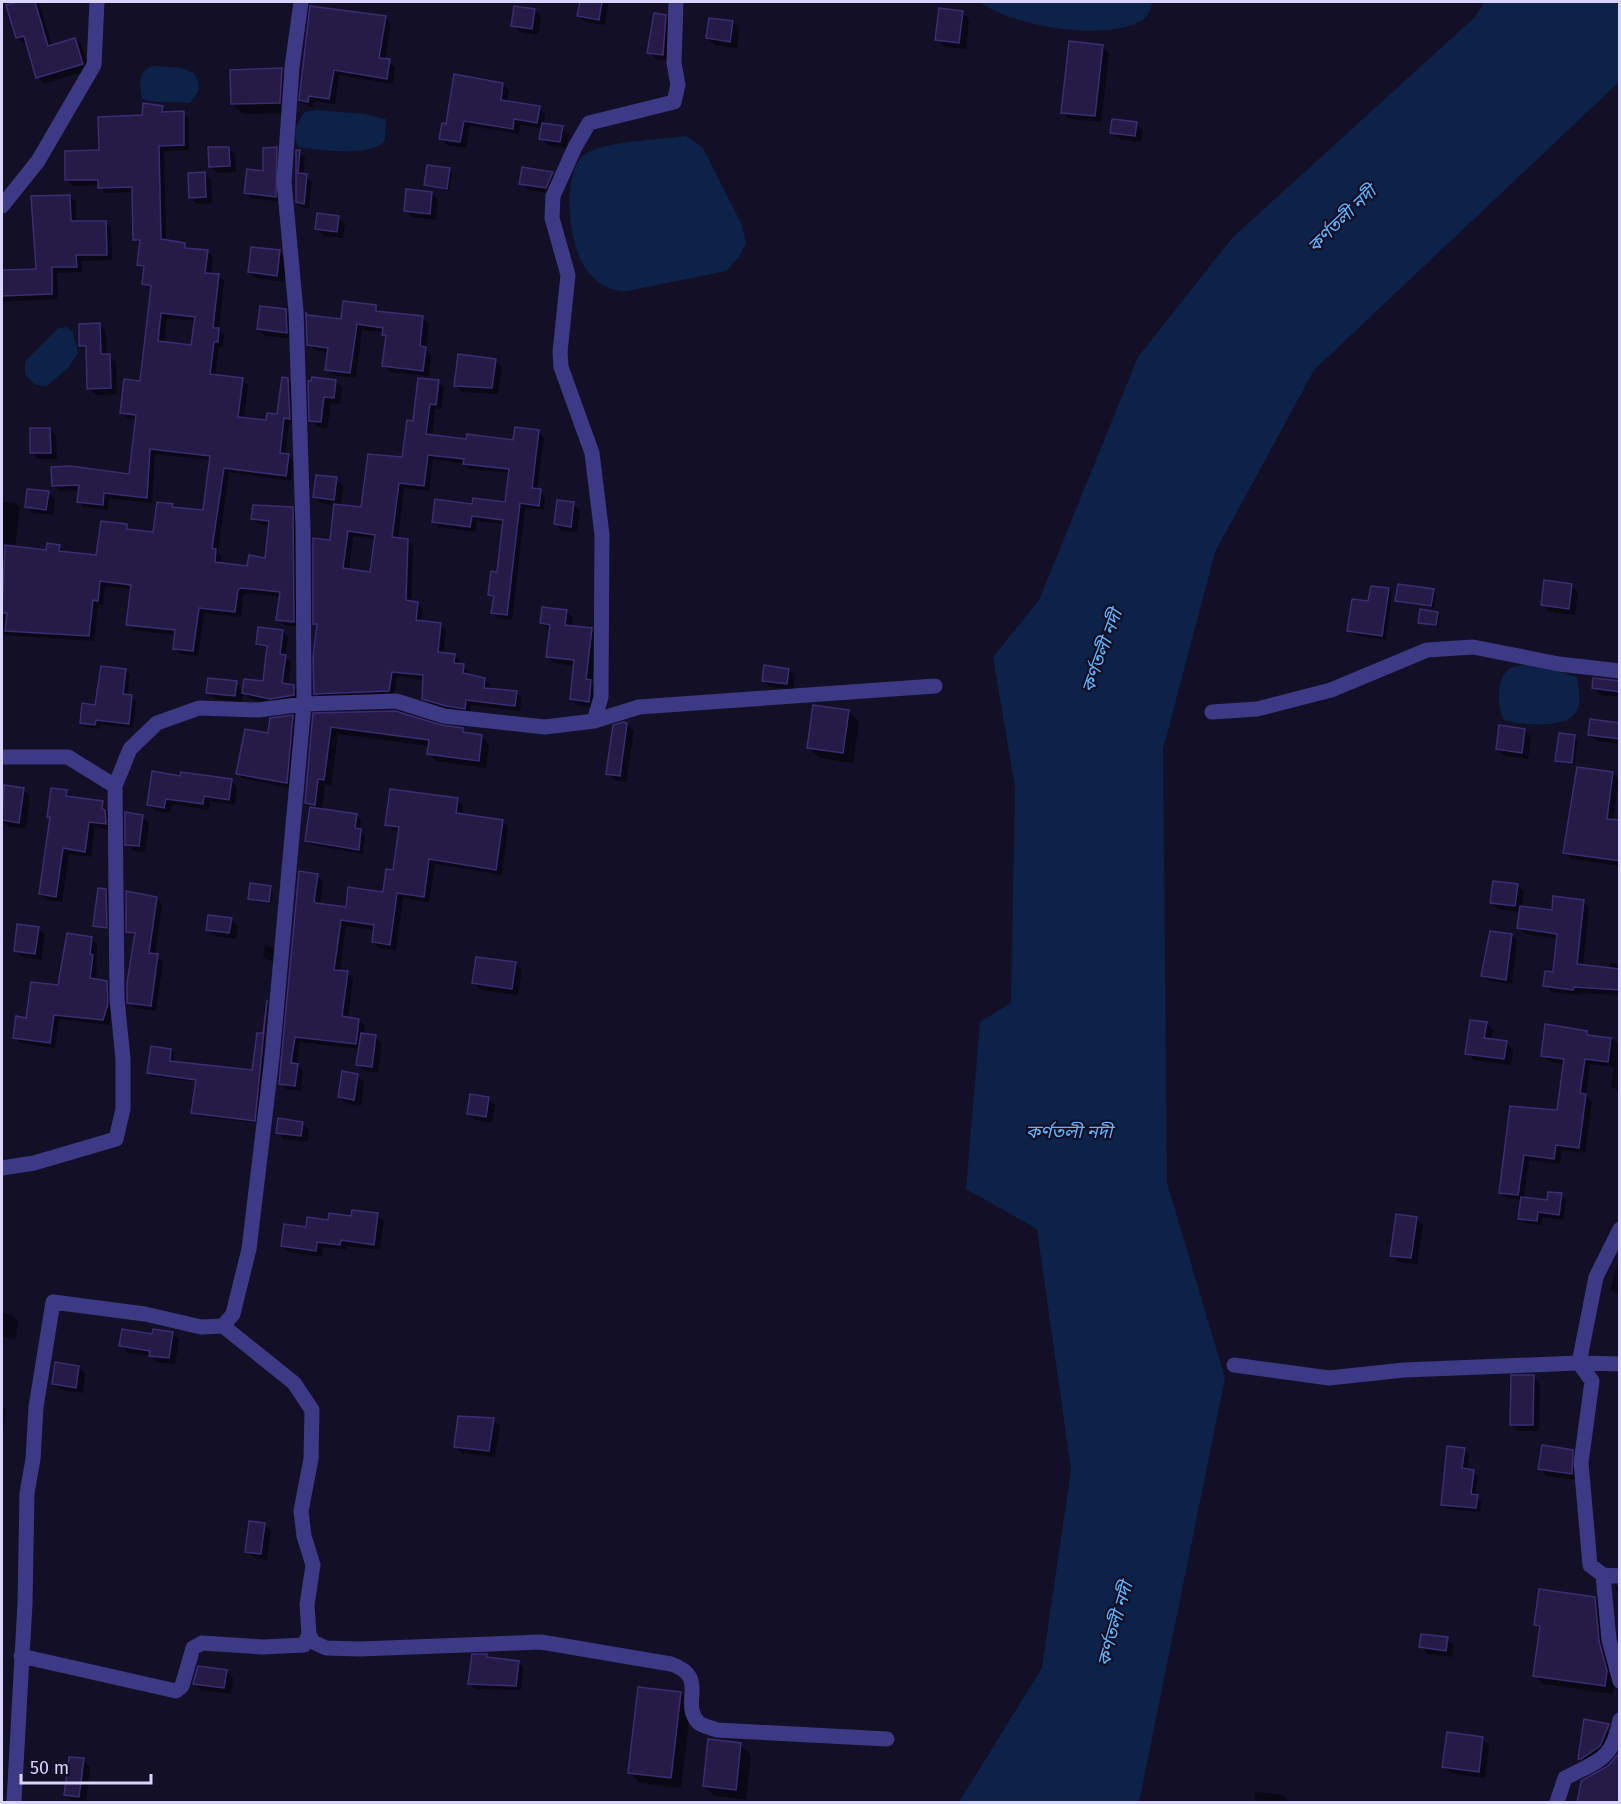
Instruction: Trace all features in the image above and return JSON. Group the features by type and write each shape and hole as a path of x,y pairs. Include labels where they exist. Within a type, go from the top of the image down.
{"street":[{"path":"2,206 38,160 94,65 97,2"},
{"path":"223,1326 233,1314 249,1249 272,1057 304,704 303,527 296,311 284,182 292,67 302,2"},
{"path":"594,721 601,697 602,535 592,453 561,368 560,352 568,274 552,218 553,196 589,123 674,102 678,85 674,63 676,2"},
{"path":"1212,712 1257,709 1331,690 1427,650 1473,647 1559,664 1620,671"},
{"path":"2,1168 34,1163 116,1139 123,1109 123,1059 117,999 115,786 130,749 157,723 199,708 258,710 304,704 396,701 444,716 545,727 594,721 639,707 935,686"},
{"path":"2,757 68,758 115,786"},
{"path":"1620,1229 1596,1277 1579,1363 1592,1381 1581,1463 1590,1565 1603,1575 1620,1576"},
{"path":"14,1803 27,1493 33,1459 36,1407 53,1302 145,1314 201,1327 223,1326 294,1383 312,1410 312,1459 301,1511 304,1536 313,1565 307,1605 309,1634 314,1642 326,1648 429,1648 541,1642 671,1664 684,1668 692,1678 694,1713 699,1723 717,1730 887,1739"},
{"path":"1234,1365 1329,1378 1404,1370 1579,1363 1620,1364"},
{"path":"1603,1575 1609,1640 1620,1681"},
{"path":"21,1656 176,1691 182,1686 193,1648 202,1643 264,1647 304,1645 309,1634"},
{"path":"1557,1803 1565,1778 1607,1756 1616,1739 1620,1720"}],"water":[{"path":"980,2 1153,2 1145,18 1129,26 1086,31 1061,29 1014,18"},
{"name":"কর্ণতলী নদী","path":"1484,2 1619,2 1619,82 1314,370 1215,552 1163,749 1167,1183 1225,1378 1139,1802 959,1802 1042,1668 1071,1470 1037,1229 966,1189 980,1022 1011,1003 1015,787 993,657 1039,600 1138,357 1232,238 1476,16"},
{"path":"153,66 181,68 194,73 199,84 198,91 190,103 147,101 142,98 140,88 142,75"},
{"path":"317,110 364,114 386,119 385,140 379,146 358,151 299,147 295,133 300,120 305,112"},
{"path":"686,136 703,148 742,225 746,243 739,257 726,271 627,291 616,290 601,284 592,277 581,262 572,233 571,184 574,170 580,159 599,148 614,144"},
{"path":"67,327 73,332 78,353 69,367 47,386 36,385 25,374 25,362 59,328"},
{"path":"1523,665 1547,668 1577,677 1579,702 1572,716 1564,721 1544,724 1504,720 1499,701 1502,679 1509,669"}],"building":[{"path":"17,2 35,2 48,46 75,38 83,64 36,78 24,36 16,38 6,5"},
{"path":"580,2 602,2 599,20 577,16"},
{"path":"310,6 386,16 379,58 390,59 387,79 334,70 329,99 309,96 308,102 299,100"},
{"path":"514,6 535,9 532,29 511,26"},
{"path":"939,8 963,11 959,43 935,40"},
{"path":"654,13 666,15 663,55 647,53"},
{"path":"709,18 733,21 730,42 706,38"},
{"path":"1069,41 1103,45 1095,116 1061,113"},
{"path":"282,68 280,103 231,104 230,70"},
{"path":"454,74 503,83 501,100 540,106 537,123 514,119 513,129 464,121 460,142 439,139 442,123 446,124"},
{"path":"143,103 163,106 162,112 184,111 184,145 159,146 161,239 185,243 185,248 208,250 205,273 219,274 213,328 219,328 218,342 214,342 210,374 243,378 238,417 266,420 267,413 277,414 282,377 288,378 290,419 284,418 280,453 289,454 286,476 224,468 212,548 216,549 215,562 247,566 249,555 265,558 269,521 251,519 253,505 293,507 294,622 276,620 280,592 241,588 238,590 235,612 199,608 193,651 173,649 175,630 126,625 131,585 100,581 98,601 93,600 89,636 5,631 7,613 2,613 5,545 46,550 47,543 60,545 59,551 96,555 101,521 127,524 127,529 153,532 157,502 173,504 172,507 203,510 210,456 150,449 147,498 104,493 103,505 77,502 79,485 52,486 51,467 70,466 129,474 136,415 120,413 124,379 140,381 151,286 142,284 144,266 137,265 140,240 133,240 132,187 98,188 98,180 65,180 65,151 99,150 98,117 142,115","holes":["161,313 195,317 191,345 158,341"]},
{"path":"1112,119 1137,122 1135,136 1110,133"},
{"path":"542,123 563,126 560,142 539,139"},
{"path":"208,147 229,147 230,166 209,167"},
{"path":"277,147 276,197 244,193 247,169 263,171 263,148"},
{"path":"296,150 300,150 298,173 307,174 304,204 296,202"},
{"path":"427,165 450,168 447,189 424,185"},
{"path":"522,167 553,172 546,188 519,184"},
{"path":"205,172 206,197 189,198 188,173"},
{"path":"406,189 432,192 430,214 404,211"},
{"path":"70,195 71,221 106,221 107,255 76,255 77,267 52,267 52,294 2,296 2,270 36,269 31,196"},
{"path":"317,213 339,216 337,232 315,229"},
{"path":"251,247 280,250 277,276 248,272"},
{"path":"343,301 376,305 376,311 423,316 420,346 426,347 423,371 382,366 386,335 382,335 383,328 357,324 350,373 325,370 328,348 307,345 306,312 307,315 341,319"},
{"path":"260,306 286,309 287,333 257,329"},
{"path":"100,323 101,354 110,354 111,388 87,389 86,346 79,346 79,324"},
{"path":"458,354 496,359 492,388 454,386"},
{"path":"312,377 336,380 334,398 324,397 321,422 309,421 308,381 311,381"},
{"path":"418,378 439,380 436,405 430,404 426,434 466,439 467,434 513,440 515,427 539,430 532,488 541,489 539,506 520,503 507,615 491,613 494,596 488,595 491,571 497,572 503,520 472,516 470,527 432,522 435,499 472,504 473,498 505,502 509,469 463,464 464,459 428,455 424,486 399,483 392,537 408,539 406,600 418,602 416,620 441,623 438,652 455,654 454,663 464,664 463,673 485,678 484,688 517,691 515,706 466,700 465,709 446,706 422,699 423,675 392,672 389,691 314,694 313,657 317,624 313,624 313,538 330,540 334,504 361,507 368,454 402,457 407,420 413,421","holes":["348,531 375,535 370,572 343,568"]},
{"path":"30,428 50,428 51,453 30,453"},
{"path":"316,475 337,477 334,500 313,497"},
{"path":"27,489 49,491 46,510 25,507"},
{"path":"557,500 574,502 571,527 554,524"},
{"path":"1544,580 1572,584 1569,609 1541,605"},
{"path":"1398,584 1434,589 1431,606 1395,601"},
{"path":"1371,586 1389,588 1382,636 1347,631 1352,599 1368,601"},
{"path":"542,607 567,610 565,625 592,628 586,679 591,680 589,702 570,699 574,660 546,657 550,625 540,623"},
{"path":"1420,609 1438,612 1436,625 1418,623"},
{"path":"258,627 283,630 280,654 286,655 282,683 294,685 294,695 270,699 242,693 244,679 263,681 267,646 256,644"},
{"path":"764,665 789,669 787,684 762,681"},
{"path":"101,666 126,669 123,694 132,695 129,724 96,720 95,725 80,723 82,703 95,705"},
{"path":"208,678 237,681 235,696 206,693"},
{"path":"1593,678 1620,681 1620,692 1592,688"},
{"path":"813,705 849,710 843,753 807,748"},
{"path":"395,711 441,725 463,728 463,732 482,735 479,761 427,754 429,740 331,727 324,780 318,779 315,805 305,803 313,713"},
{"path":"293,715 287,783 236,774 245,729 268,733 270,718"},
{"path":"1590,719 1620,723 1620,739 1588,735"},
{"path":"627,723 620,776 606,774 613,725"},
{"path":"1499,725 1525,729 1522,753 1496,749"},
{"path":"1559,733 1575,735 1572,763 1555,761"},
{"path":"1577,767 1613,772 1607,819 1620,820 1620,861 1563,853"},
{"path":"152,771 180,776 181,772 232,779 229,800 204,796 203,804 166,799 164,808 147,805"},
{"path":"4,785 24,788 19,823 2,820"},
{"path":"51,788 67,790 66,796 103,801 102,809 105,810 106,824 89,822 85,852 63,848 56,897 39,894 50,817 47,817"},
{"path":"390,789 458,798 456,813 503,820 496,870 429,859 424,897 397,893 390,945 372,942 374,925 341,920 334,970 348,971 342,1016 359,1019 356,1044 295,1037 291,1063 298,1064 295,1086 279,1084 299,871 318,874 314,901 316,903 346,907 348,887 383,892 386,869 393,870 399,827 385,825"},
{"path":"310,807 357,814 355,828 361,829 359,850 305,841"},
{"path":"125,812 143,815 139,846 125,845"},
{"path":"1493,881 1518,884 1515,906 1490,903"},
{"path":"250,883 271,886 269,902 248,899"},
{"path":"98,888 106,889 107,928 93,926"},
{"path":"126,891 157,897 149,953 158,954 151,1006 127,1003 127,983 135,933 126,932"},
{"path":"1553,896 1584,900 1577,964 1620,969 1620,990 1574,987 1573,990 1543,986 1545,971 1553,972 1557,934 1517,928 1520,906 1552,910"},
{"path":"208,915 232,918 229,933 206,930"},
{"path":"17,924 39,927 35,954 14,951"},
{"path":"1490,931 1512,934 1506,980 1481,976"},
{"path":"67,933 92,937 90,954 93,955 90,978 107,981 108,1004 103,1020 54,1015 50,1043 13,1038 16,1016 26,1018 31,982 58,985"},
{"path":"476,957 516,962 512,989 472,983"},
{"path":"267,1000 255,1121 191,1113 196,1080 147,1073 151,1046 171,1049 170,1061 252,1070 257,1033 263,1033"},
{"path":"1470,1020 1487,1022 1484,1038 1507,1041 1504,1059 1465,1054"},
{"path":"1545,1024 1587,1031 1587,1035 1611,1038 1608,1062 1585,1059 1580,1093 1586,1094 1579,1148 1556,1145 1554,1159 1524,1155 1518,1195 1499,1193 1510,1106 1557,1110 1564,1059 1541,1056"},
{"path":"361,1033 376,1035 372,1067 356,1065"},
{"path":"342,1071 358,1074 354,1100 338,1097"},
{"path":"470,1094 489,1097 486,1117 467,1114"},
{"path":"278,1118 303,1122 301,1136 276,1133"},
{"path":"1548,1192 1562,1193 1559,1215 1538,1212 1537,1221 1518,1219 1521,1197 1547,1200"},
{"path":"352,1210 378,1213 374,1245 341,1240 340,1245 317,1242 316,1251 281,1246 284,1224 306,1227 307,1217 328,1220 329,1213 351,1216"},
{"path":"1396,1214 1417,1217 1411,1258 1390,1256"},
{"path":"122,1329 152,1334 153,1329 173,1332 169,1358 149,1356 150,1351 119,1346"},
{"path":"55,1362 79,1366 76,1388 52,1384"},
{"path":"1511,1375 1534,1375 1533,1425 1510,1425"},
{"path":"458,1416 494,1418 489,1451 454,1447"},
{"path":"1542,1445 1573,1450 1572,1474 1538,1469"},
{"path":"1447,1446 1465,1448 1462,1468 1474,1470 1471,1494 1478,1495 1476,1508 1441,1505"},
{"path":"249,1521 265,1523 261,1554 245,1552"},
{"path":"1539,1589 1595,1597 1599,1641 1607,1671 1605,1686 1533,1676 1540,1626 1534,1625"},
{"path":"1421,1634 1448,1637 1446,1651 1419,1647"},
{"path":"472,1654 487,1654 487,1657 519,1661 516,1686 468,1684"},
{"path":"198,1666 227,1670 224,1688 193,1684"},
{"path":"638,1687 681,1692 671,1778 628,1773"},
{"path":"1584,1719 1609,1724 1600,1746 1578,1759"},
{"path":"1447,1732 1483,1737 1479,1772 1442,1767"},
{"path":"708,1739 741,1743 736,1790 703,1786"},
{"path":"1620,1752 1620,1803 1577,1803 1581,1781 1608,1766"},
{"path":"69,1757 84,1758 79,1797 64,1795"}]}
